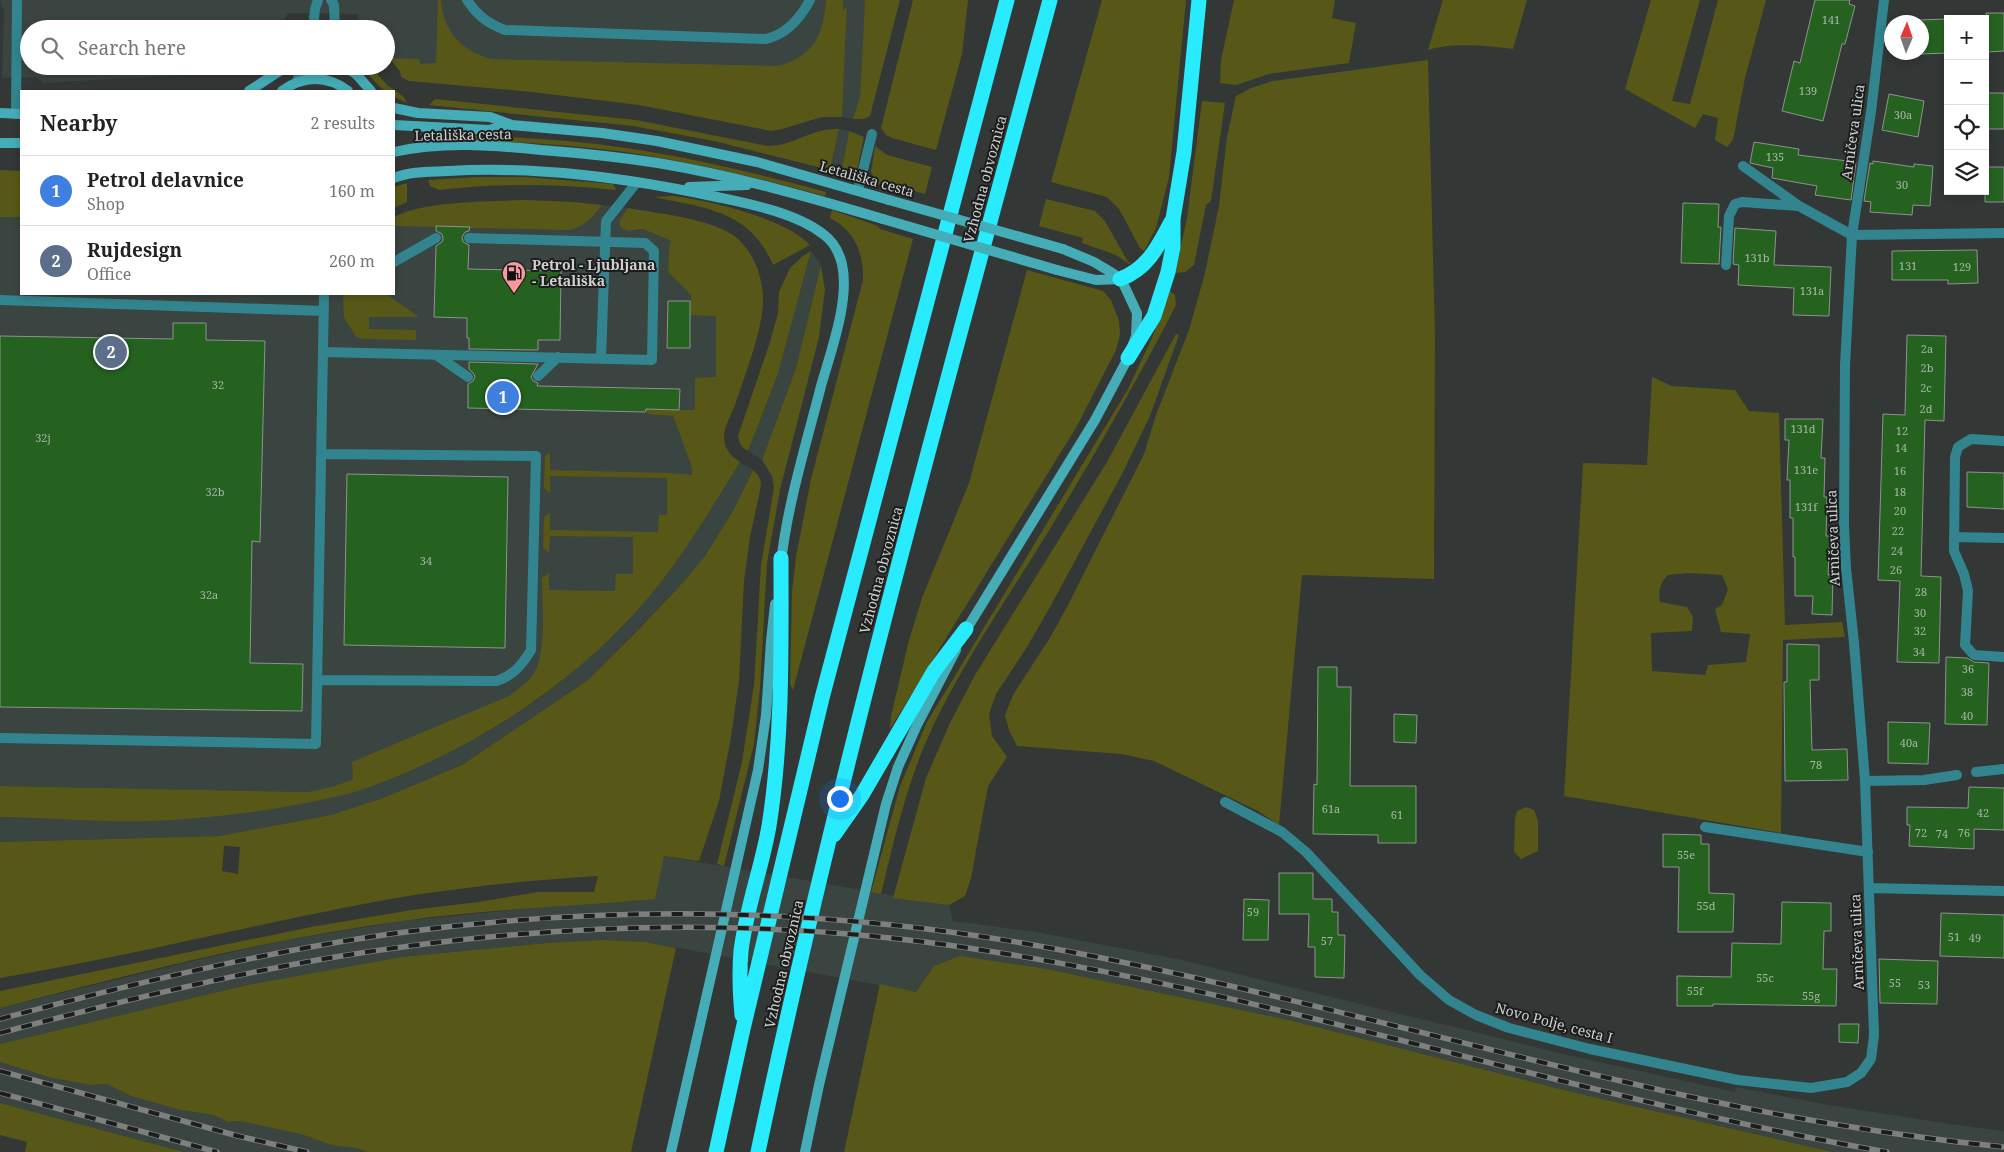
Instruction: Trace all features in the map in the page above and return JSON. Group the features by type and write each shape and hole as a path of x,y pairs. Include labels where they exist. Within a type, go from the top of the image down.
{"highway":[{"name":"Vzhodna obvoznica","path":"716,1152 743,1029 822,698 1007,0"},
{"name":"Vzhodna obvoznica","path":"758,1152 829,843 909,524 1050,0"},
{"path":"1128,358 1154,316 1168,272 1173,247 1173,219 1184,152 1199,0"},
{"path":"1120,279 1135,272 1151,258 1173,219"},
{"path":"743,1029 739,980 741,949 769,826 775,772 781,681 781,558"},
{"path":"829,843 862,795 934,671 966,629"}],"main road":[{"path":"252,90 274,75"},
{"path":"355,75 370,90"},
{"path":"296,86 305,79 323,79 340,85 347,90"},
{"name":"Letališka cesta","path":"395,108 418,113 490,117 512,125 602,133 656,141 757,162 1063,249 1094,262 1120,279 1129,293 1138,320 1136,336 1128,358 1095,420 966,629 917,725 898,767 886,804 805,1152"},
{"path":"0,113 18,114"},
{"name":"Letališka cesta","path":"395,125 489,130 512,125"},
{"path":"0,143 20,143"},
{"name":"Letališka cesta","path":"395,152 428,146 532,149 592,154 658,163 761,184 1096,280 1120,279"},
{"path":"395,178 417,172 507,170 580,174 669,187 743,203 800,221 826,236 840,255 844,276 842,301 789,511 781,558 771,641 766,715 758,770 671,1152"},
{"path":"669,187 761,184"}],"street":[{"path":"17,0 18,114"},
{"path":"314,20 318,0"},
{"path":"331,0 334,5 335,20"},
{"path":"467,0 475,12 490,24 505,30 766,39 779,36 792,26 803,14 810,0"},
{"name":"Arničeva ulica","path":"1861,1073 1871,1058 1874,1035 1865,781 1846,568 1844,525 1845,365 1852,235 1871,112 1884,0"},
{"path":"858,190 872,134"},
{"path":"1743,166 1799,206 1852,235 2004,233"},
{"path":"602,358 606,221 636,182"},
{"path":"1726,264 1729,216 1736,204 1742,202 1799,206"},
{"path":"395,261 436,238"},
{"path":"323,352 652,360 654,251 645,243 469,238"},
{"path":"0,738 316,744 324,295"},
{"path":"0,300 324,311"},
{"path":"436,354 468,377"},
{"path":"538,376 558,357"},
{"path":"2004,441 1971,440 1958,447 1956,457 1954,537 1954,551 1964,574 1968,591 1965,645 1974,655 2004,657"},
{"path":"317,680 496,681 506,678 516,670 531,650 536,456 322,454"},
{"path":"1954,537 2004,538"},
{"path":"1976,772 2004,769"},
{"path":"1865,781 1924,780 1957,775"},
{"name":"Novo Polje, cesta I","path":"1225,802 1282,832 1306,852 1420,975 1449,1000 1476,1016 1509,1028 1590,1049 1738,1080 1811,1088 1847,1082 1861,1073"},
{"path":"1705,827 1868,852"},
{"path":"1869,888 2004,891"}],"shaded area":[{"path":"0,0 865,0 860,96 853,119 842,117 847,6 801,71 419,64 419,59 395,59 395,20 359,20 357,14 288,13 284,20 20,20 20,75 186,75 44,83 36,77 2,78 4,11"},
{"path":"438,0 441,0 446,22 456,38 471,51 491,59 778,66 800,56 814,42 822,24 826,0 843,0 843,11 847,6 842,117 822,117 771,131 639,105 532,92 409,81 401,77 400,71 395,65 395,58 419,59 420,64 436,63"},
{"path":"865,0 900,0 870,116 864,119 853,119 860,96"},
{"path":"913,0 968,0 962,54 936,150 892,138 886,135 881,128"},
{"path":"1102,0 1186,0 1169,177 1156,228 1144,251 1140,248 1119,209 1107,197 1051,182"},
{"path":"1234,0 1335,0 1332,18 1356,23 1349,63 1269,74 1236,85 1220,83 1221,60"},
{"path":"1443,0 1527,0 1513,49 1459,45 1428,50"},
{"path":"1651,0 1700,0 1672,101 1690,104 1718,0 1766,0 1745,78 1733,140 1727,147 1715,140 1718,118 1703,114 1695,128 1625,89"},
{"path":"1428,60 1435,335 1434,579 1302,575 1279,825 1258,811 1154,761 1121,754 1017,746 1009,730 1005,715 1013,695 1051,636 1068,605 1144,454 1156,415 1189,330 1205,273 1219,206 1227,137 1236,96 1251,88 1273,81"},
{"path":"369,75 378,75 394,90 383,90"},
{"path":"395,90 403,96 407,103 395,97"},
{"path":"435,99 636,120 768,146 786,143 819,131 839,129 830,170 714,141 633,126 429,105"},
{"path":"1202,101 1225,103 1211,201 1206,205 1194,265 1185,272 1175,273 1187,218"},
{"path":"839,129 849,131 841,174 830,170"},
{"path":"849,131 864,137 857,170 849,168 847,175 841,174"},
{"path":"428,134 552,140 626,148 726,167 826,192 825,196 725,171 625,152 552,144 428,139"},
{"path":"875,146 887,155 932,167 925,194 893,185 892,188 878,184 871,172"},
{"path":"0,170 20,171 20,217 0,217"},
{"path":"476,177 525,177 613,184 616,189 527,185 439,190 430,186 428,180"},
{"path":"407,183 407,202 395,208 395,187"},
{"path":"673,196 726,206 766,219 784,227 810,245 773,265 763,247 752,233 739,222 724,214 708,209 654,197"},
{"path":"1046,199 1095,211 1105,221 1128,262 1132,263 1129,264 1116,255 1082,243 1083,238 1039,226"},
{"path":"525,200 602,205 588,221 579,227 569,230 395,226 395,217 406,212 439,205"},
{"path":"602,205 628,208 619,221 634,231 643,229 671,241 668,272 716,316 716,377 696,410 646,409 653,415 673,416 692,468 692,476 637,577 542,686 353,779 335,786 308,792 0,786 0,217 20,217 20,295 395,295 395,226 436,226 596,214"},
{"path":"628,208 705,223 728,232 744,245 755,263 763,293 763,303 760,326 753,353 724,433 727,449 740,462 679,557 628,621 562,681 488,731 409,771 355,792 280,808 190,819 129,821 0,817 0,786 308,792 335,786 353,779 352,762 509,696 526,683 534,673 541,653 543,627 542,578 549,573 549,590 615,591 616,574 633,574 633,537 550,536 549,553 543,548 544,517 550,513 550,530 658,532 659,515 667,515 667,478 550,476 550,493 544,488 545,456 550,453 550,470 692,475 692,468 673,416 653,415 645,412 646,409 695,410 695,378 716,377 716,316 690,315 691,295 668,272 671,241 643,229 629,231 621,228 619,221"},
{"path":"832,210 878,226 880,229 913,239 793,690 790,684 792,592 796,557 811,479 863,280 862,261 856,243 845,229 830,218"},
{"path":"811,251 821,265 796,368 762,460 748,451 778,374"},
{"path":"811,251 778,374 748,451 741,445 738,436 770,342 778,313 779,292 790,268"},
{"path":"821,265 825,290 819,337 780,490 767,563 760,688 754,744 724,866 717,864 742,762 754,685 761,565 774,487 772,476 762,460 796,368"},
{"path":"1027,270 1103,291 1111,300 1119,321 1120,334 1116,350 1077,426 890,729 891,716 909,640 922,598 969,483"},
{"path":"1169,290 1175,295 1176,305 1114,420 946,699 925,744 909,786 881,894 871,892 900,786 927,722 1128,389 1152,338"},
{"path":"343,295 387,295 419,317 369,317 369,329 416,330 416,340 363,339 356,337 344,317"},
{"path":"1176,334 1179,335 1150,416 1122,474 1050,607 1027,647 996,694 989,714 992,736 1007,757 988,786 971,878 965,896 949,905 893,898 926,778 950,723 975,675 1107,462"},
{"path":"1652,377 1672,386 1735,390 1749,411 1779,413 1785,625 1842,622 1845,637 1783,640 1781,833 1564,796 1583,463 1647,465","holes":["1688,573 1722,575 1728,589 1722,605 1715,609 1721,632 1750,634 1746,662 1708,665 1705,675 1652,671 1651,633 1692,631 1693,617 1687,607 1660,602 1660,587 1665,578 1668,575"]},
{"path":"740,462 753,470 734,509 705,556 678,588 588,680 462,765 383,798 331,815 219,836 0,842 0,817 100,821 169,820 285,807 328,798 366,788 422,765 489,731 537,700 559,683 601,646 637,610 658,586"},
{"path":"753,470 761,482 750,537 744,581 739,681 719,801 699,861 664,856 655,899 434,917 352,928 200,958 0,1008 0,991 311,927 538,892 594,892 598,876 506,883 444,891 383,900 89,962 0,978 0,842 219,836 331,815 383,798 462,765 588,680 678,588 705,556 734,509","holes":["224,846 240,847 238,874 222,871"]},
{"path":"1526,807 1534,810 1538,821 1538,851 1521,859 1514,852 1515,819 1517,811"},
{"path":"664,856 949,905 953,921 1036,932 1178,959 1563,1054 1735,1092 1736,1087 1829,1105 2004,1131 2004,1152 1833,1152 1580,1094 1289,1020 1047,969 934,966 916,992 646,942 603,940 547,943 401,957 247,985 0,1044 0,1008 193,961 287,940 403,921 554,906 638,901"},
{"path":"603,940 646,942 676,948 631,1152 368,1152 355,1148 331,1145 304,1135 240,1121 228,1122 214,1115 180,1110 131,1096 107,1084 92,1085 52,1078 0,1062 0,1044 247,985 401,957 547,943"},
{"path":"960,956 1047,969 1289,1020 1580,1094 1833,1152 844,1152 880,984 916,992 934,966"},
{"path":"0,1062 52,1078 92,1085 107,1084 131,1096 180,1110 214,1115 228,1122 240,1121 304,1135 331,1145 355,1148 368,1152 184,1152 0,1103"},
{"path":"0,1103 184,1152 25,1152 27,1142 0,1135"}],"building":[{"path":"1815,0 1850,0 1849,4 1855,6 1845,44 1842,44 1823,121 1782,111 1794,61 1800,63"},
{"path":"1986,13 2004,13 2004,51 1989,52 1989,15 1986,15"},
{"path":"1944,19 1944,53 1929,54 1929,20"},
{"path":"1989,93 2004,93 2004,129 1989,129"},
{"path":"1889,94 1924,101 1918,137 1882,130"},
{"path":"1754,142 1799,149 1798,155 1856,162 1851,200 1815,195 1817,186 1772,178 1773,168 1750,163"},
{"path":"1873,161 1914,167 1914,164 1933,166 1930,206 1913,205 1912,215 1870,212 1871,202 1864,201 1870,163 1873,164"},
{"path":"1989,167 2004,167 2004,202 1985,202 1985,195 1989,195"},
{"path":"1683,203 1719,204 1718,227 1721,227 1719,264 1681,263"},
{"name":"Petrol - Ljubljana - Letališka","path":"436,226 470,227 469,231 465,232 462,237 463,242 469,245 468,269 561,271 560,340 538,340 538,350 469,349 467,318 434,317 436,246 443,239 442,234 436,231"},
{"path":"1735,228 1776,231 1774,265 1831,267 1829,316 1793,315 1794,288 1738,285 1739,265 1733,264"},
{"path":"1977,250 1978,283 1948,284 1948,280 1892,280 1892,251"},
{"path":"668,301 690,301 690,348 667,348"},
{"path":"173,323 206,323 206,340 265,341 260,542 252,541 250,663 303,664 302,711 0,707 0,336 173,339"},
{"path":"1907,335 1946,336 1944,421 1925,420 1921,576 1941,577 1939,663 1897,662 1900,581 1878,580 1883,414 1905,415"},
{"path":"469,362 538,364 531,377 533,381 538,383 537,386 680,389 679,410 646,409 645,412 468,408 468,384 475,377 469,369"},
{"path":"1785,419 1823,419 1821,458 1825,458 1826,536 1830,536 1828,575 1833,575 1832,615 1812,614 1813,596 1795,596 1793,518 1790,518 1790,480 1787,480 1789,440 1785,440"},
{"path":"1967,472 2004,473 2004,509 1967,507"},
{"path":"347,474 508,477 505,648 344,645"},
{"path":"1787,644 1819,645 1819,680 1810,680 1812,750 1847,749 1848,780 1785,781 1784,682 1787,682"},
{"path":"1946,657 1967,658 1974,662 1989,663 1987,725 1945,724"},
{"path":"1318,667 1337,667 1337,687 1351,687 1350,786 1416,786 1416,843 1378,843 1378,835 1313,834 1314,784 1317,785"},
{"path":"1394,714 1417,715 1416,743 1394,742"},
{"path":"1888,722 1930,723 1928,764 1888,763"},
{"path":"1969,787 2004,788 2004,830 1974,829 1974,849 1909,846 1910,825 1907,825 1907,807 1968,808"},
{"path":"1663,834 1701,835 1701,844 1709,844 1709,893 1734,894 1733,932 1678,932 1679,867 1663,867"},
{"path":"1279,873 1313,873 1313,899 1332,899 1332,912 1338,912 1338,935 1345,935 1344,978 1315,977 1315,947 1308,947 1309,914 1279,914"},
{"path":"1244,899 1269,900 1268,940 1243,940"},
{"path":"1782,902 1831,903 1831,931 1824,931 1823,969 1837,969 1836,1006 1713,1004 1713,1006 1677,1006 1677,976 1731,977 1732,943 1781,944"},
{"path":"1941,913 2004,915 2004,958 1940,956"},
{"path":"1879,959 1938,961 1937,1004 1880,1003"},
{"path":"1839,1024 1859,1024 1858,1043 1839,1042"}],"railway":[{"path":"0,1019 96,994 242,960 390,934 469,925 548,918 707,914 865,922 944,931 1098,957 1248,990 1668,1092 1764,1112 1859,1128 2004,1147"},
{"path":"0,1033 205,982 287,965 403,947 477,938 627,928 776,929 851,934 925,942 1047,961 1167,985 1287,1012 1766,1129 1887,1152"},
{"path":"0,1071 238,1136 307,1152"},
{"path":"0,1093 217,1152"}],"place":[{"name":"Petrol - Ljubljana - Letališka","path":"514,294"},
{"name":"Rujdesign","path":"111,352"},
{"name":"Petrol delavnice","path":"503,397"}]}
